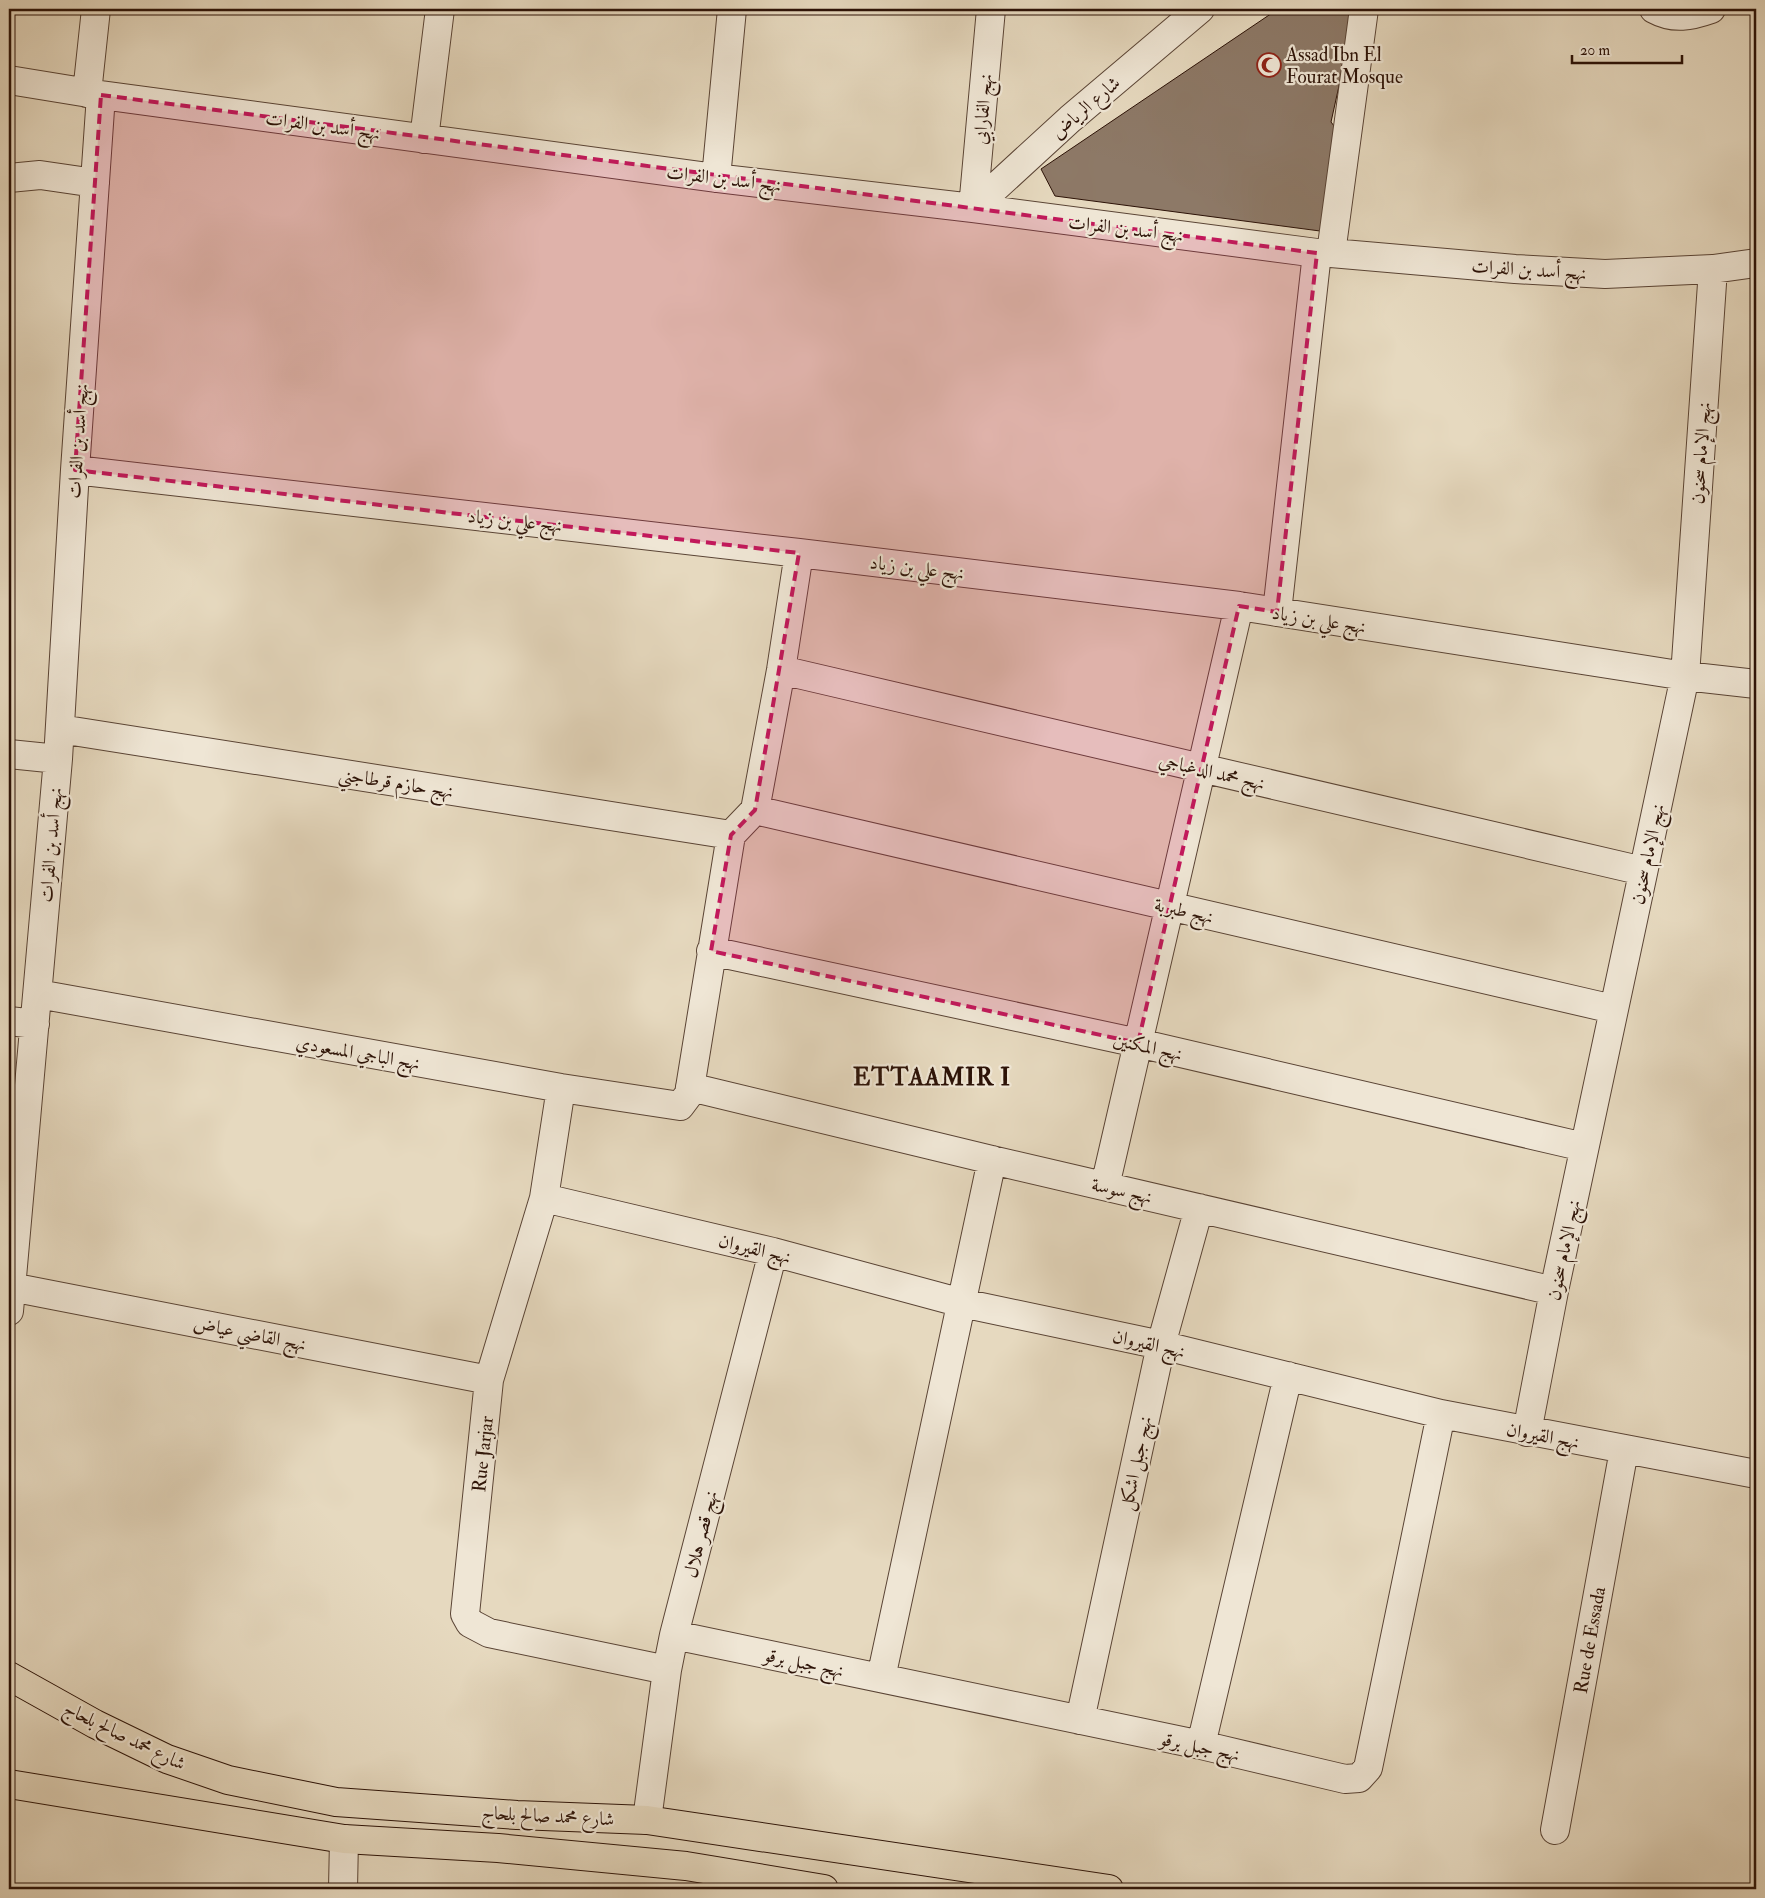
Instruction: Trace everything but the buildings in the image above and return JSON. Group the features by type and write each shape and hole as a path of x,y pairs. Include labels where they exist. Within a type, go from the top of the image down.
{"main road":[{"name":"شارع محمد صالح بلحاج","path":"9,1676 95,1724 158,1755 228,1780 336,1802 517,1815 647,1820 1109,1889"},
{"name":"شارع محمد صالح بلحاج","path":"9,1784 344,1839 498,1848 686,1866 824,1889"}],"street":[{"path":"9,80 94,94 96,9"},
{"path":"424,138 440,9"},
{"path":"716,178 732,9"},
{"name":"نهج الفارابي","path":"973,208 991,9"},
{"name":"شارع الرياض","path":"973,208 1070,119 1200,9"},
{"path":"1277,612 1324,253 1364,9"},
{"path":"1654,9 1663,13 1688,17 1711,9"},
{"name":"نهج أسد بن الفرات","path":"10,1299 22,1022 38,994 58,759 75,470 95,183 94,94 716,178 973,208 1324,253 1555,272 1605,274 1713,269 1756,263"},
{"path":"9,178 40,175 95,183"},
{"name":"نهج الإمام سحنون","path":"1527,1432 1584,1147 1685,676 1713,269"},
{"name":"نهج علي بن زياد","path":"75,470 799,553 1240,606 1685,676 1756,684"},
{"path":"685,1096 731,835 755,810 781,670 799,553"},
{"path":"1105,1186 1240,606"},
{"name":"نهج محمد الدغباجي","path":"781,670 1643,872"},
{"name":"نهج حازم قرطاجني","path":"60,729 731,835"},
{"path":"9,754 58,759"},
{"name":"نهج طبربة","path":"755,810 1614,1010"},
{"name":"نهج المكنين","path":"711,951 1138,1043 1584,1147"},
{"name":"نهج الباجي المسعودي","path":"38,994 561,1088 685,1096"},
{"name":"Rue Jarjar","path":"561,1088 544,1198 489,1380 465,1614 470,1623 488,1633 667,1670"},
{"name":"نهج سوسة","path":"685,1096 992,1160 1554,1291"},
{"path":"880,1678 992,1160"},
{"name":"نهج القيروان","path":"544,1198 773,1252 962,1303 1161,1345 1441,1414 1527,1432 1756,1474"},
{"name":"نهج جبل اشكل","path":"1080,1720 1161,1345 1199,1208"},
{"name":"نهج قصر هلال","path":"647,1820 667,1670 674,1635 773,1252"},
{"name":"نهج القاضي عياض","path":"10,1299 489,1380"},
{"path":"1201,1745 1288,1376"},
{"name":"نهج جبل برقو","path":"674,1635 1201,1745 1345,1779 1359,1778 1368,1768 1441,1414"},
{"name":"Rue de Essada","path":"1555,1830 1624,1450"},
{"path":"343,1889 344,1839"}],"highlighted area":[{"path":"101,95 1317,253 1277,612 1239,606 1138,1043 711,951 731,835 755,810 799,553 75,470"}],"place":[{"name":"Assad Ibn El Fourat Mosque","path":"1269,65"}],"district":[{"name":"ETTAAMIR I","path":"932,1077"}]}
